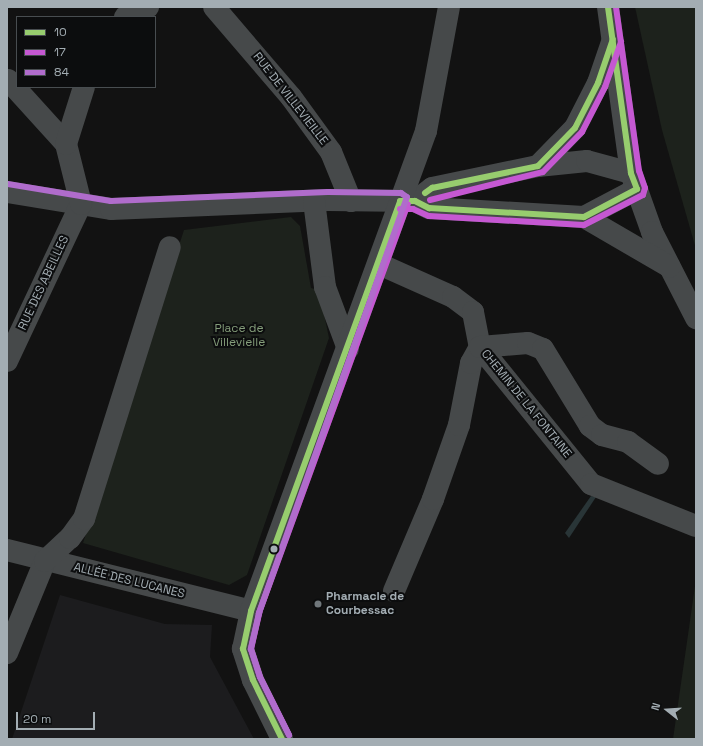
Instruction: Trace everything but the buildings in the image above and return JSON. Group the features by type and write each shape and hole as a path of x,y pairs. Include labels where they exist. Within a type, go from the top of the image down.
{"street":[{"path":"128,16 148,7"},
{"name":"RUE DE VILLEVIEILLE","path":"214,7 291,97 331,152 351,201"},
{"path":"282,739 253,680 243,649 251,611 379,264 407,201 426,131 449,7"},
{"path":"608,7 634,181 670,267 696,318"},
{"path":"538,166 575,128 598,83 613,38"},
{"path":"8,80 66,144 81,204"},
{"path":"66,144 84,88"},
{"path":"407,201 432,188 538,166 587,161 634,181"},
{"path":"584,216 634,181"},
{"path":"7,192 111,209 314,201 407,201 429,208 584,216 670,267"},
{"path":"314,201 325,287 348,349"},
{"name":"RUE DES ABEILLES","path":"7,361 81,204"},
{"path":"7,653 45,560 70,538 84,518 170,247"},
{"name":"CHEMIN DE LA FONTAINE","path":"379,264 453,297 473,312 480,347 591,484 696,526"},
{"path":"394,591 433,499 459,425 471,363 480,347 528,343 543,349 590,426 602,435 628,442 658,464"},
{"name":"ALLÉE DES LUCANES","path":"7,550 251,611"}],"shaded area":[{"path":"591,496 596,497 569,538 565,533"},
{"path":"60,595 165,624 212,625 210,657 254,739 12,739"}],"green space":[{"path":"635,7 696,7 696,249 662,130"},
{"name":"Place de Villevielle","path":"291,217 300,226 311,288 319,290 329,338 247,575 229,585 83,543 184,230"},
{"path":"696,579 696,739 673,739"}],"transit line":[{"name":"10","path":"400,201 415,201 429,208 584,217 637,189 631,173 608,7"},
{"name":"17","path":"400,209 413,209 429,216 584,225 643,195 645,188 639,171 616,7"},
{"name":"10","path":"425,193 432,188 538,166 575,128 598,83 613,39"},
{"name":"17","path":"430,200 543,172 582,132 605,87 621,42"},
{"name":"84","path":"8,184 111,201 328,192 401,193 407,197 259,613 251,649 260,677 289,735"},
{"name":"10","path":"282,739 253,680 243,649 251,611 400,201"},
{"name":"17","path":"289,735 260,677 251,649 259,613 408,204"}],"place":[{"name":"Pharmacie de Courbessac","path":"318,604"}]}
